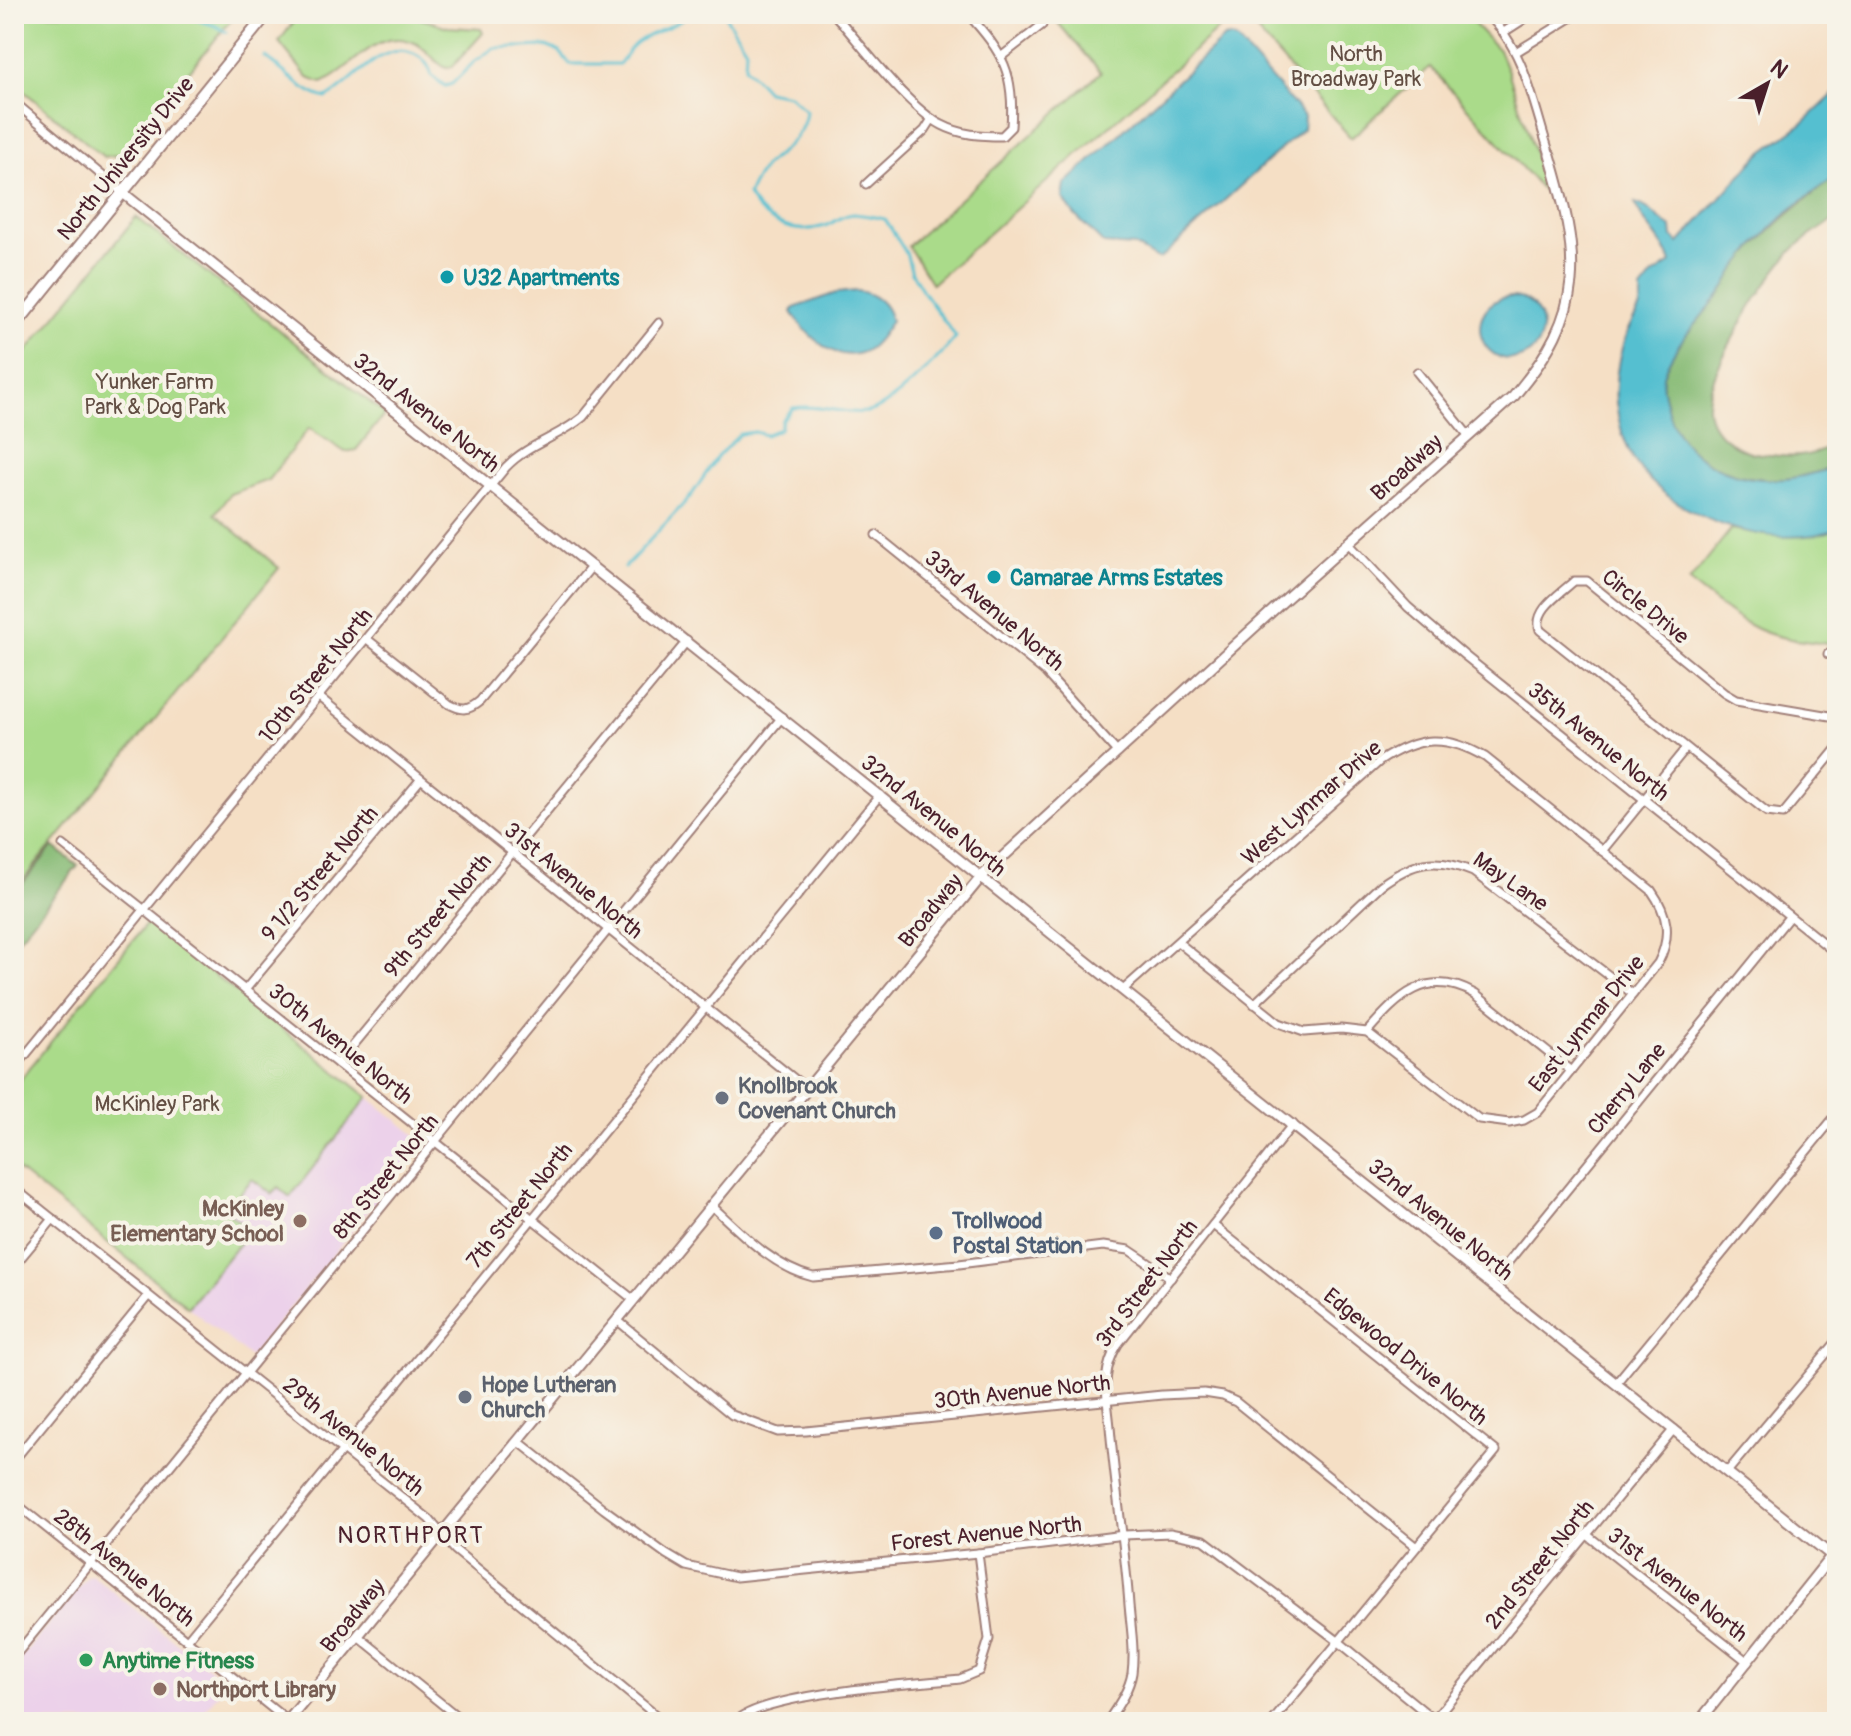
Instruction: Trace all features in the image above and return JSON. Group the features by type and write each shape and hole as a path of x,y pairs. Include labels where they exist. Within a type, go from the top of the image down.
{"main road":[{"name":"North University Drive","path":"14,327 267,14"}],"street":[{"path":"834,14 932,119 971,135 1002,136 1011,127 1011,81 1002,56 968,14"},
{"path":"1487,14 1504,32 1516,52 1550,155"},
{"path":"1504,32 1532,14"},
{"path":"1516,52 1577,14"},
{"path":"1002,56 1042,25"},
{"name":"32nd Avenue North","path":"14,102 123,193 1835,1555"},
{"path":"866,184 925,130 932,119"},
{"name":"Broadway","path":"287,1722 982,876 1514,396 1533,373 1549,351 1563,320 1574,256 1567,214 1550,155"},
{"name":"10th Street North","path":"14,1069 517,456 571,427 583,417 659,323"},
{"path":"1417,372 1468,435"},
{"name":"33rd Avenue North","path":"876,535 1032,660 1118,753"},
{"name":"35th Avenue North","path":"1349,544 1434,630 1837,954"},
{"path":"367,639 449,704 459,710 471,709 592,566"},
{"name":"Circle Drive","path":"1837,719 1736,700 1587,581 1574,581 1540,613 1537,622 1540,630 1767,812 1783,814 1837,748"},
{"name":"9th Street North","path":"338,1064 687,641"},
{"name":"31st Avenue North","path":"319,697 807,1089"},
{"name":"8th Street North","path":"14,1657 782,717"},
{"name":"West Lynmar Drive","path":"1124,989 1380,761 1413,743 1432,740 1469,748 1485,757 1602,851"},
{"path":"1602,851 1686,748"},
{"name":"9 1/2 Street North","path":"245,990 420,780"},
{"name":"7th Street North","path":"187,1640 880,795"},
{"name":"30th Avenue North","path":"63,845 634,1300"},
{"name":"East Lynmar Drive","path":"1367,1032 1479,1119 1509,1123 1524,1120 1538,1112 1633,994 1665,949 1668,932 1661,904 1651,890 1602,851"},
{"name":"May Lane","path":"1254,1004 1381,885 1398,873 1424,862 1457,865 1473,872 1633,994"},
{"name":"Cherry Lane","path":"1491,1283 1789,917"},
{"path":"1179,943 1279,1023 1304,1032 1341,1029 1367,1032 1389,1008 1420,986 1440,983 1458,985 1475,994 1571,1071"},
{"path":"1617,1382 1837,1114"},
{"name":"3rd Street North","path":"1107,1722 1120,1704 1133,1664 1124,1535 1107,1400 1108,1361 1293,1124"},
{"name":"29th Avenue North","path":"14,1188 429,1519 455,1550 664,1722"},
{"path":"711,1205 781,1263 796,1273 813,1277 959,1264 1103,1246 1129,1250 1171,1278"},
{"path":"14,1266 53,1219"},
{"name":"Edgewood Drive North","path":"1213,1225 1496,1451 1272,1722"},
{"path":"14,1460 148,1296"},
{"name":"30th Avenue North","path":"617,1320 732,1415 778,1432 1107,1400 1204,1393 1223,1396 1236,1402 1415,1546"},
{"path":"1727,1472 1837,1341"},
{"name":"2nd Street North","path":"1434,1721 1674,1429"},
{"name":"Forest Avenue North","path":"518,1441 666,1554 686,1566 736,1577 1124,1535 1170,1533 1204,1540 1338,1641 1434,1721"},
{"name":"28th Avenue North","path":"14,1502 287,1722"},
{"name":"31st Avenue North","path":"1586,1534 1748,1662"},
{"path":"735,1722 740,1716 759,1707 793,1698 960,1679 979,1671 989,1639 978,1553"},
{"path":"1699,1722 1835,1555"},
{"path":"358,1636 464,1722"}],"shaded area":[{"name":"McKinley Elementary School","path":"368,1097 418,1137 422,1145 250,1357 188,1307 250,1231 225,1211 252,1178 272,1194 278,1187 290,1197"},
{"path":"92,1575 227,1683 195,1722 14,1722 14,1666 87,1577"}],"green space":[{"path":"14,14 236,14 122,154 104,157 14,83"},
{"path":"299,14 406,14 448,27 481,29 483,33 453,66 446,68 417,44 403,39 390,40 366,51 322,83 308,78 279,42"},
{"name":"North Broadway Park","path":"1050,14 1235,14 932,284 908,246 1101,72"},
{"name":"North Broadway Park","path":"1242,14 1465,14 1499,50 1549,197 1430,67 1351,138"},
{"path":"1837,176 1837,218 1797,246 1757,297 1729,345 1711,388 1708,404 1712,423 1718,431 1742,449 1800,456 1837,443 1837,467 1784,479 1747,477 1729,472 1698,456 1685,444 1668,411 1663,375 1677,348 1757,243"},
{"name":"Yunker Farm Park & Dog Park","path":"136,217 385,414 356,450 345,452 309,428 268,480 230,494 215,514 279,568 14,891 14,367"},
{"path":"1731,529 1798,536 1837,529 1837,645 1766,633 1730,613 1689,582"},
{"path":"53,846 78,866 14,945 14,894"},
{"name":"McKinley Park","path":"148,922 368,1097 290,1197 278,1187 272,1194 252,1179 226,1211 250,1230 188,1307 14,1167 14,1087"}],"water":[{"path":"1231,37 1304,116 1303,129 1161,258 1157,259 1135,246 1104,244 1074,214 1063,198 1065,184 1224,38"},
{"path":"1837,91 1837,176 1788,212 1753,247 1684,338 1663,375 1664,395 1675,429 1685,444 1713,465 1747,477 1765,479 1797,477 1837,467 1837,529 1783,537 1754,533 1725,526 1672,499 1651,481 1634,460 1624,439 1616,402 1620,356 1639,308 1641,290 1653,275 1671,263 1635,203 1672,228 1673,237 1679,243 1760,154 1803,123"},
{"path":"857,291 879,300 891,321 874,344 860,353 839,353 820,344 792,312 794,308 836,293"},
{"path":"1511,297 1523,299 1533,306 1540,316 1540,340 1533,350 1523,357 1511,359 1499,357 1489,350 1482,340 1480,328 1482,316 1489,306 1499,299"}],"waterway":[{"path":"34,14 40,14"},
{"path":"97,14 124,14"},
{"path":"179,14 226,32"},
{"path":"265,57 302,87 326,98 369,64 392,52 405,51 418,56 427,64 432,76 445,86 452,84 494,48 546,46 560,52 570,64 619,64 636,43 690,14"},
{"path":"624,568 691,496 717,457 740,434 755,432 765,435 780,429 782,420 793,408 813,407 858,413 877,409 914,380 956,337 924,293 912,273 906,253 885,219 850,214 813,229 791,228 771,220 755,205 748,195 755,181 764,167 796,136 806,111 789,95 767,91 745,67 746,49 724,14"}],"place":[{"name":"U32 Apartments","path":"447,277"},
{"name":"Camarae Arms Estates","path":"994,577"},
{"name":"Knollbrook Covenant Church","path":"722,1098"},
{"name":"McKinley Elementary School","path":"300,1221"},
{"name":"Trollwood Postal Station","path":"936,1233"},
{"name":"Hope Lutheran Church","path":"465,1397"},
{"name":"Anytime Fitness","path":"86,1660"},
{"name":"Northport Library","path":"160,1689"}],"district":[{"name":"NORTHPORT","path":"411,1535"}]}
